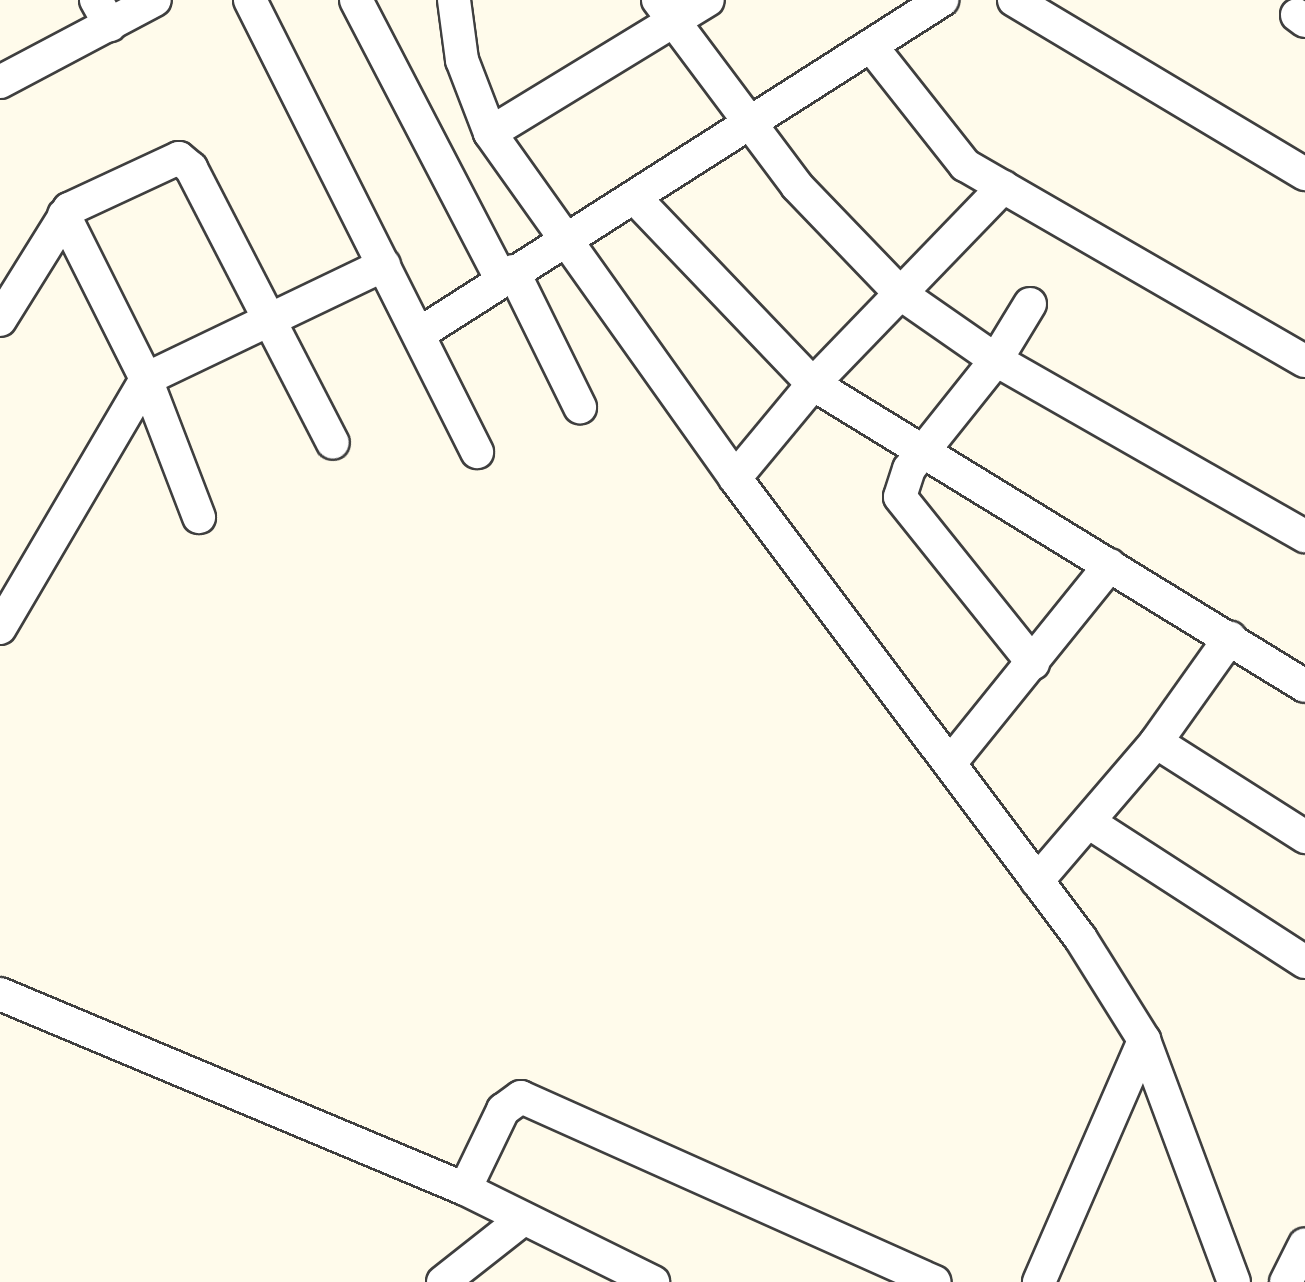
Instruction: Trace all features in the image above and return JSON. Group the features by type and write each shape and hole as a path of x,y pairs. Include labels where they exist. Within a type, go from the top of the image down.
{"street":[{"path":"0,82 103,12 155,0"},
{"path":"250,0 477,452"},
{"path":"356,0 580,407"},
{"path":"454,0 462,60 490,133 563,242 735,478 951,762 1037,881 1144,1040 1234,1282"},
{"path":"490,133 667,11 708,0"},
{"path":"419,334 507,274 635,198 746,123 942,0"},
{"path":"1013,0 1305,174"},
{"path":"667,11 746,123 901,294 996,360 1305,536"},
{"path":"871,46 953,155 1003,187 1305,361"},
{"path":"0,320 64,215 170,157 179,158 191,168 333,443"},
{"path":"735,478 813,384 1003,187"},
{"path":"635,198 813,384 1305,686"},
{"path":"64,215 146,379 199,517"},
{"path":"0,628 146,379 273,323 384,265"},
{"path":"1030,304 996,360 900,485 903,507 1033,663"},
{"path":"951,762 1110,565"},
{"path":"1037,881 1090,824 1156,742 1230,638"},
{"path":"1156,742 1305,837"},
{"path":"1090,824 1305,962"},
{"path":"0,994 465,1189 653,1282"},
{"path":"1039,1282 1144,1040"},
{"path":"465,1189 503,1110 521,1097 935,1282"},
{"path":"443,1282 523,1219"},
{"path":"1286,1282 1305,1244"}]}
